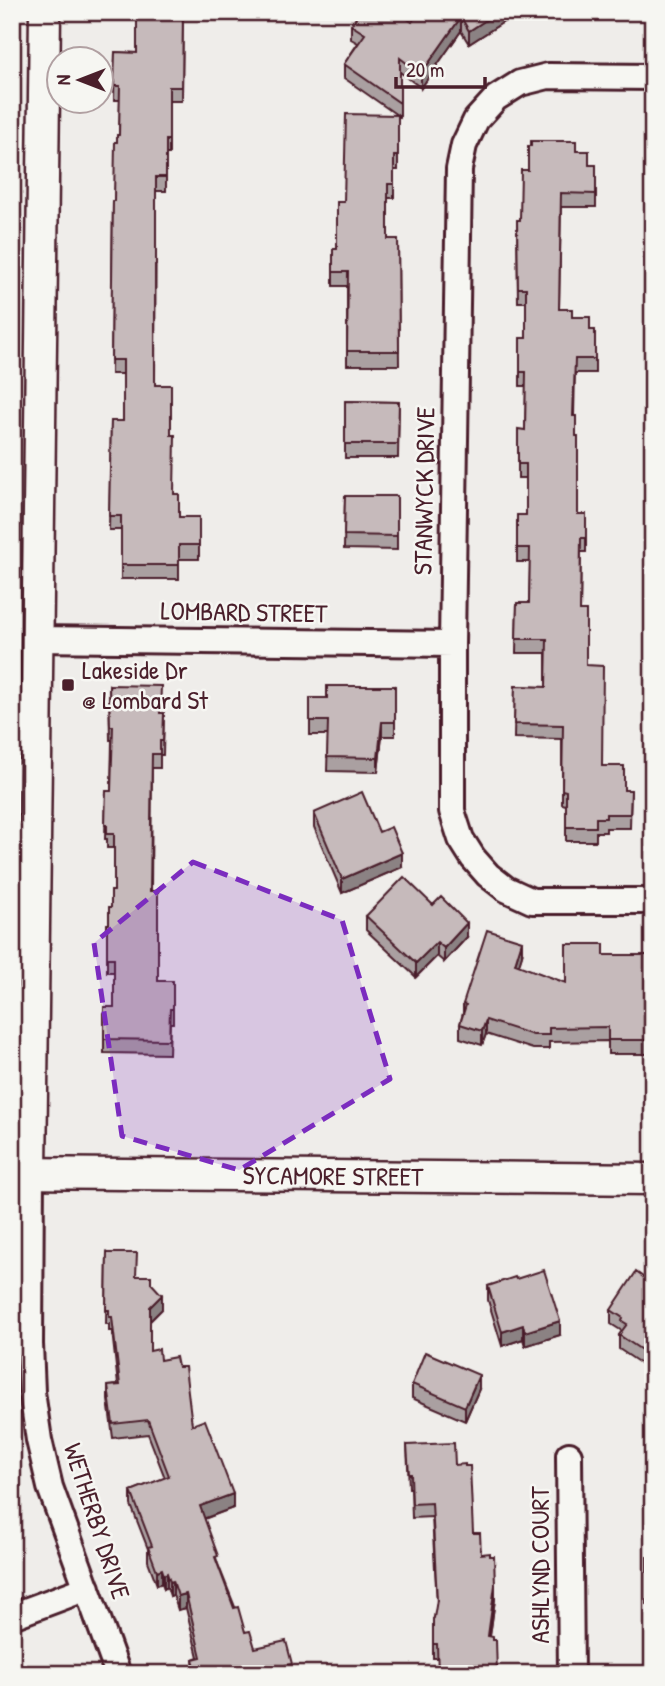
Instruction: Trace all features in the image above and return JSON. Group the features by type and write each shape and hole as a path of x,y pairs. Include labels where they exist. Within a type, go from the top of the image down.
{"street":[{"path":"22,1173 36,639 45,12"},
{"name":"STANWYCK DRIVE","path":"653,77 548,76 520,83 489,105 476,120 464,145 458,169 452,644 452,811 461,839 473,858 488,875 506,889 532,901 653,901"},
{"name":"LOMBARD STREET","path":"36,639 452,644"},
{"name":"SYCAMORE STREET","path":"22,1173 653,1179"},
{"name":"WETHERBY DRIVE","path":"22,1173 32,1392 39,1440 50,1487 118,1674"},
{"name":"ASHLYND COURT","path":"569,1455 571,1674"},
{"path":"12,1616 87,1588"}],"highlighted area":[{"path":"193,862 342,920 390,1079 239,1170 122,1136 94,943"}],"building":[{"path":"360,12 397,12 412,22 419,12 429,15 434,12 498,12 469,31 461,17 421,74 400,58 400,103 344,64 365,34 351,25"},
{"path":"137,13 183,13 182,87 169,87 166,177 156,177 155,265 155,385 171,385 171,435 175,435 174,494 179,494 179,517 199,517 199,545 179,545 179,565 121,565 121,516 109,516 111,421 123,421 123,360 111,360 113,201 120,86 116,86 116,52 137,53"},
{"path":"346,114 398,115 398,156 394,156 394,184 388,184 388,239 398,239 399,351 347,351 348,272 333,272 333,249 337,249 337,202 344,202"},
{"path":"531,141 576,141 576,151 589,151 589,165 596,165 596,194 561,193 559,309 572,309 572,317 590,317 590,330 595,330 595,359 575,359 573,416 576,416 578,436 578,514 586,514 586,538 581,538 580,611 586,611 586,665 603,666 602,766 624,766 624,790 631,790 630,814 606,814 606,818 596,818 596,827 566,827 566,791 562,790 563,725 514,724 515,686 546,687 547,639 516,639 517,603 529,603 530,548 517,548 517,515 526,515 526,464 518,464 518,429 525,430 526,372 520,372 520,338 526,338 526,288 518,288 517,220 520,220 521,170 528,170 528,146 531,146"},
{"path":"345,401 399,402 398,444 345,444"},
{"path":"345,496 397,496 397,536 344,535"},
{"path":"109,685 161,686 163,741 160,741 160,754 152,754 150,891 158,891 158,981 173,981 169,1040 104,1039 104,1007 114,1007 114,958 107,958 107,924 111,891 114,891 114,834 107,834 105,825 106,791 111,791 113,726 110,726"},
{"path":"327,686 395,686 395,722 382,722 378,758 327,757 328,721 310,721 310,698 327,698"},
{"path":"362,792 379,832 391,827 402,853 342,879 314,813"},
{"path":"404,877 433,905 441,897 467,923 444,948 437,942 416,963 366,916"},
{"path":"487,930 522,941 515,964 566,983 566,944 604,944 604,955 653,955 653,1040 608,1040 608,1027 549,1028 549,1035 533,1035 486,1020 482,1031 460,1024 466,1005 463,1004"},
{"path":"107,1253 137,1253 136,1276 151,1276 151,1283 162,1295 150,1307 150,1351 159,1349 160,1360 176,1357 178,1367 185,1367 192,1425 205,1420 233,1494 200,1506 218,1556 215,1557 234,1608 238,1607 245,1632 250,1631 255,1648 286,1641 292,1664 286,1665 287,1674 197,1674 193,1659 201,1657 186,1594 178,1596 167,1573 164,1575 162,1569 157,1571 148,1547 152,1546 131,1491 169,1476 148,1420 113,1424 108,1386 120,1385 112,1317 109,1317 109,1310 106,1310"},
{"path":"544,1270 560,1321 525,1332 523,1325 502,1332 488,1286"},
{"path":"636,1272 653,1284 653,1350 649,1355 619,1335 627,1324 611,1310"},
{"path":"425,1352 479,1375 465,1407 412,1384"},
{"path":"454,1443 455,1465 470,1466 473,1533 480,1533 481,1554 490,1553 490,1556 494,1556 495,1585 488,1636 496,1640 497,1674 438,1674 437,1644 433,1644 433,1619 437,1600 432,1503 412,1504 407,1445"},
{"path":"647,1557 653,1557 653,1590 647,1590"},
{"path":"647,1638 653,1638 653,1674 648,1674"}],"place":[{"name":"Lakeside Dr @ Lombard St","path":"68,685"}]}
